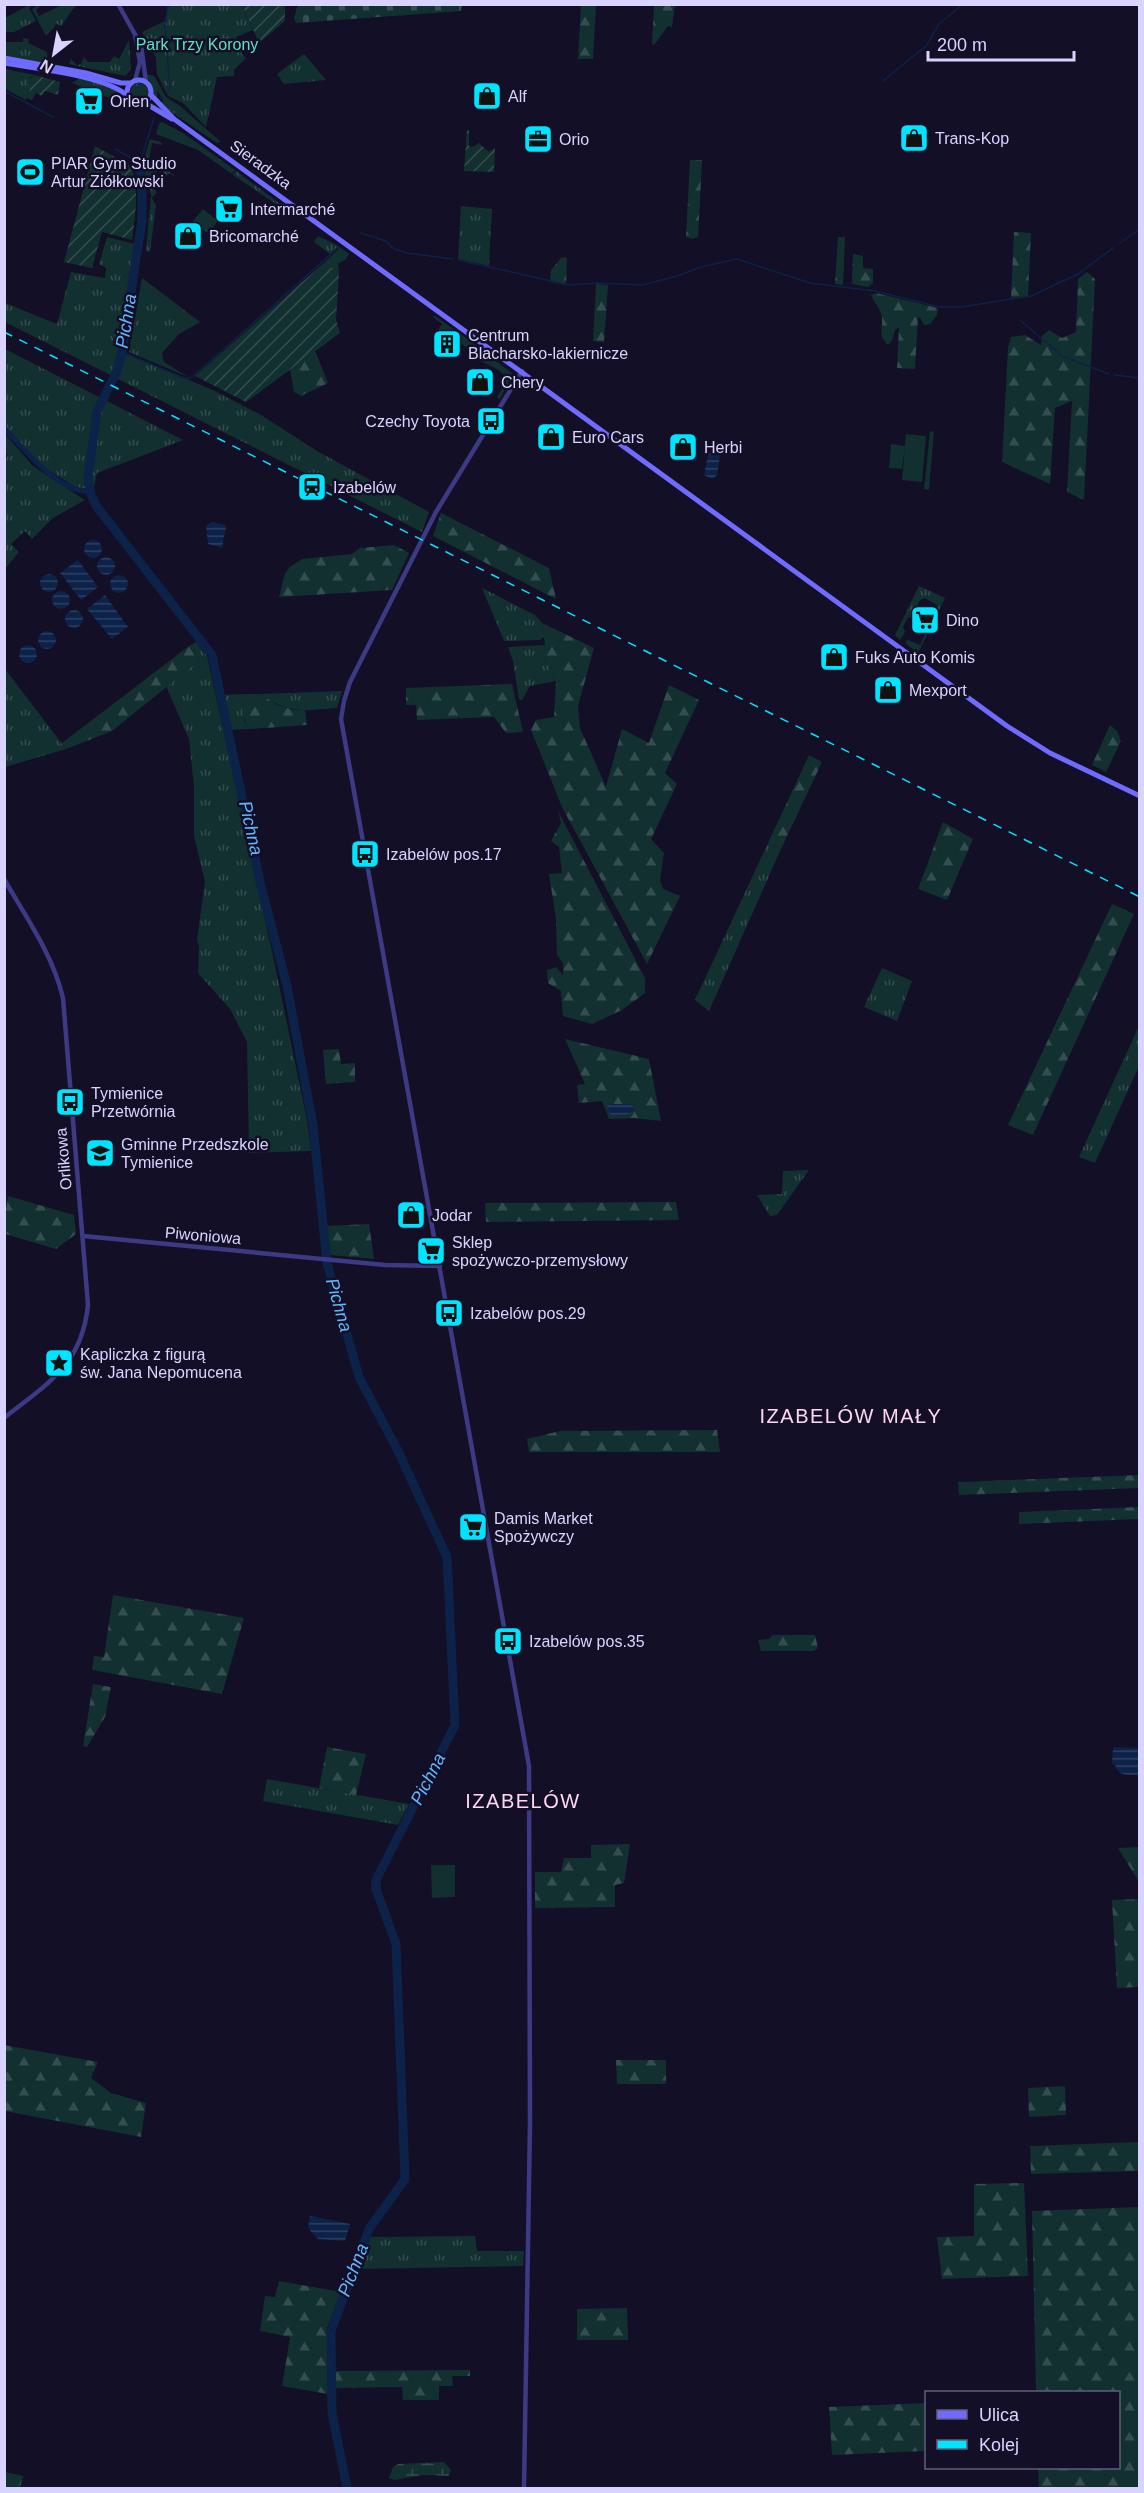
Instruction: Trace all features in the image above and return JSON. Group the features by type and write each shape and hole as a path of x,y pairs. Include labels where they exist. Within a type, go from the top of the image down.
{"main road":[{"path":"4,58 86,73 121,83 146,82 151,94 144,103 134,104 119,89 87,78 4,63"},
{"path":"127,96 126,90 133,82"},
{"name":"Sieradzka","path":"151,94 174,119"},
{"name":"Sieradzka","path":"144,103 174,119 447,316 1007,726 1050,753 1140,796"}],"street":[{"path":"118,4 143,50 146,82"},
{"path":"133,82 140,62 135,35"},
{"path":"522,371 436,512 350,682 342,711 343,732 529,1766 530,2123 524,2488"},
{"name":"Orlikowa","path":"4,879 57,974 63,998 88,1305 81,1342 60,1372 4,1418"},
{"name":"Piwoniowa","path":"83,1236 385,1265 440,1266"}],"green space":[{"path":"298,4 462,5 461,11 296,23 294,18"},
{"path":"32,5 29,8 36,21 14,32 5,32 5,18"},
{"path":"38,5 36,10 39,16 62,5 76,5 61,26 57,24 46,36 32,9"},
{"name":"Park Trzy Korony","path":"169,5 242,5 253,30 236,37 242,54 246,58 234,70 234,76 217,77 206,127 183,103 168,96 157,74 156,58 142,32 165,21"},
{"path":"242,5 285,5 285,21 259,43"},
{"path":"581,5 596,5 593,59 578,59"},
{"path":"654,5 675,5 672,27 668,26 652,45"},
{"path":"23,38 29,39 28,43 47,52 48,64 5,56 4,42 23,42"},
{"path":"129,40 131,70 125,76 69,64 71,59 77,65 81,64 84,57 88,62 110,62 114,56 119,59"},
{"path":"304,54 326,80 284,84 277,74"},
{"path":"4,69 35,75 30,78 30,89 26,100 5,89"},
{"path":"146,74 154,76 166,97 180,106 221,142 217,143 161,105 163,100 158,91 160,87 158,90 156,100"},
{"path":"35,75 60,82 58,95 45,91 42,96 36,93 32,100 27,98 30,89 27,81"},
{"path":"80,78 117,90 110,98 72,83"},
{"path":"139,83 145,86 148,92 145,98 139,101 133,98 130,92 133,86"},
{"path":"162,122 183,133 235,170 232,174 198,150 156,134"},
{"path":"467,130 469,130 469,146 473,147 479,143 489,152 495,148 494,172 464,171"},
{"path":"150,139 161,142 162,145 152,143 148,166 170,172 177,178 170,173 167,175 158,170 150,181 151,187 157,192 152,198 156,205 150,252 146,251 151,195 143,163"},
{"path":"95,146 131,166 136,203 132,240 102,232 92,268 64,262"},
{"path":"690,160 702,160 698,237 692,239 686,237"},
{"path":"236,171 290,211 289,213 233,175"},
{"path":"461,206 492,209 489,266 458,259"},
{"path":"203,209 218,221 208,233 193,221"},
{"path":"1014,232 1031,233 1028,296 1011,298"},
{"path":"318,236 335,244 349,254 338,264 339,273 325,262 339,249 337,247 330,254 314,242"},
{"path":"107,237 139,245 123,352 215,391 261,415 317,451 429,512 422,532 5,322 5,303 57,324 71,272 105,278 106,268 99,264"},
{"path":"838,237 845,237 843,285 835,284"},
{"path":"853,254 863,256 863,268 873,269 873,283 868,287 852,284"},
{"path":"562,257 567,258 566,285 550,282 551,270"},
{"path":"325,262 339,273 336,320 340,333 246,402 195,376"},
{"path":"1087,272 1095,279 1084,500 1067,492 1072,401 1055,408 1050,484 1002,462 1008,347 1011,337 1025,335 1041,345 1042,336 1049,330 1062,338 1076,332 1078,279"},
{"path":"142,278 200,322 179,334 162,353 164,362 188,377 129,352"},
{"path":"596,284 608,285 604,342 593,341"},
{"path":"876,293 938,308 937,315 930,324 924,325 920,317 918,318 915,369 897,368 899,327 895,330 888,345 882,335 881,314 871,295"},
{"path":"435,316 480,348 477,353 444,331 438,330 442,324 433,317"},
{"path":"5,349 183,440 97,473 94,487 78,489 38,463 5,426"},
{"path":"315,351 328,383 301,396 294,392 290,370"},
{"path":"484,352 513,374 500,399 497,397 505,378 500,371 481,361 480,357"},
{"path":"930,431 934,432 929,490 924,489"},
{"path":"5,434 33,466 85,500 53,518 32,539 25,531 11,544 19,552 5,569 4,462 8,455 5,452"},
{"path":"906,434 926,436 922,482 902,480 905,447 902,469 889,468 891,444 905,446"},
{"path":"441,513 549,568 556,599 433,536"},
{"path":"394,545 409,553 392,590 279,597 285,573 302,559 352,554 360,548"},
{"path":"919,586 945,598 918,653 905,643 908,640 920,645 938,606 925,598 920,600 911,618 908,617 903,627 905,632 900,640 895,635"},
{"path":"482,588 535,615 542,623 544,636 540,640 504,641"},
{"path":"542,623 594,648 578,706 580,728 606,787 622,729 649,743 669,685 699,700 665,773 677,784 651,839 664,853 660,880 663,889 680,896 647,964 562,807 531,730 536,720 554,717 556,681 540,651 545,645"},
{"path":"196,642 207,656 273,956 307,1120 311,1151 249,1153 247,1042 230,1009 198,973 197,939 205,882 194,836 194,787 189,739 166,686 200,660 189,646"},
{"path":"545,645 540,651 556,681 530,686 522,700 519,699 513,661 508,647"},
{"path":"189,646 200,660 112,731 66,749 62,743"},
{"path":"5,669 66,749 5,767"},
{"path":"512,684 523,732 506,733 494,717 417,720 416,705 406,705 406,688"},
{"path":"342,691 337,708 306,710 280,705 261,694"},
{"path":"244,694 244,721 250,729 231,730 222,695"},
{"path":"244,694 261,694 277,705 294,710 305,710 307,725 250,729 243,712"},
{"path":"1110,725 1117,731 1121,741 1106,772 1092,765"},
{"path":"809,755 822,762 781,849 768,843"},
{"path":"558,811 645,978 645,993 622,1010 592,1024 563,1016 561,991 548,983 547,970 556,967 563,975 563,963 557,955 556,919 549,874 562,873 559,847 551,841 561,823"},
{"path":"943,822 973,839 947,900 918,889"},
{"path":"768,843 781,849 709,1011 695,1000"},
{"path":"1112,904 1134,914 1033,1135 1008,1125"},
{"path":"882,968 912,981 897,1021 864,1007"},
{"path":"1139,1026 1139,1066 1095,1163 1079,1157"},
{"path":"565,1039 649,1059 661,1121 634,1118 609,1119 602,1101 579,1103 577,1085 585,1084"},
{"path":"339,1049 341,1064 355,1063 355,1082 326,1084 323,1050"},
{"path":"809,1170 777,1215 770,1216 757,1195 782,1194 783,1171"},
{"path":"8,1196 74,1215 76,1234 56,1249 5,1234"},
{"path":"676,1202 679,1220 486,1222 485,1203"},
{"path":"369,1224 374,1259 330,1255 326,1226"},
{"path":"717,1430 720,1452 529,1452 527,1439 560,1431"},
{"path":"1139,1475 1139,1488 959,1495 958,1482"},
{"path":"1139,1507 1139,1519 1019,1524 1019,1512"},
{"path":"113,1595 244,1618 222,1694 92,1670 94,1656 104,1657"},
{"path":"773,1635 815,1635 818,1648 814,1651 761,1651 758,1640 769,1639"},
{"path":"93,1684 111,1687 105,1717 87,1747 83,1746"},
{"path":"327,1747 366,1754 356,1795 319,1788"},
{"path":"267,1779 409,1804 398,1825 263,1801"},
{"path":"630,1844 624,1883 615,1885 615,1907 535,1908 535,1872 561,1872 564,1858 591,1858 591,1845"},
{"path":"1139,1847 1140,1882 1118,1848"},
{"path":"431,1865 455,1865 455,1897 432,1898"},
{"path":"1139,1899 1139,1987 1117,1988 1112,1900"},
{"path":"4,2045 98,2062 91,2078 111,2093 146,2103 141,2137 5,2111"},
{"path":"616,2060 666,2060 666,2084 617,2084"},
{"path":"1065,2086 1066,2115 1029,2117 1028,2088"},
{"path":"1139,2142 1139,2171 1031,2174 1030,2146"},
{"path":"1024,2183 1028,2276 942,2279 937,2237 974,2236 974,2184"},
{"path":"1139,2207 1139,2488 1039,2488 1038,2469 1120,2469 1120,2391 1036,2391 1032,2211"},
{"path":"475,2236 477,2251 524,2251 523,2266 357,2269 369,2237"},
{"path":"279,2281 341,2292 327,2328 328,2394 282,2386 290,2337 260,2331 265,2296 275,2297"},
{"path":"627,2308 628,2340 577,2340 577,2309"},
{"path":"470,2370 470,2376 452,2376 453,2386 439,2386 439,2400 403,2400 402,2387 334,2388 335,2371"},
{"path":"925,2403 925,2451 832,2455 829,2407"},
{"path":"444,2462 451,2470 449,2476 424,2475 394,2480 389,2478 393,2467 398,2464"},
{"path":"5,2472 23,2476 20,2488 5,2488"}],"water":[{"path":"712,451 717,452 720,456 717,475 712,479 704,475 708,455"},
{"path":"212,522 226,527 222,548 208,544 206,526"},
{"path":"93,540 99,543 102,549 99,555 93,558 87,555 84,549 87,543"},
{"path":"106,557 112,560 115,566 112,572 106,575 100,572 97,566 100,560"},
{"path":"78,560 98,587 81,600 60,573"},
{"path":"49,574 55,577 58,583 55,589 49,592 43,589 40,583 43,577"},
{"path":"119,575 125,578 128,584 125,590 119,593 113,590 110,584 113,578"},
{"path":"61,591 67,594 70,600 67,606 61,609 55,606 52,600 55,594"},
{"path":"105,595 128,627 112,639 87,609"},
{"path":"74,610 80,613 83,619 80,625 74,628 68,625 65,619 68,613"},
{"path":"47,631 53,634 56,640 53,646 47,649 41,646 38,640 41,634"},
{"path":"28,645 34,648 37,654 34,660 28,663 22,660 19,654 22,648"},
{"path":"632,1104 634,1112 620,1116 611,1115 607,1106"},
{"path":"1115,1747 1139,1748 1139,1775 1128,1775 1116,1769 1112,1764"},
{"path":"310,2216 350,2224 345,2241 318,2239 308,2228"}],"waterway":[{"name":"Pichna","path":"168,4 165,24 170,87 168,91"},
{"path":"883,81 926,46 939,24 963,4"},
{"path":"4,91 53,117"},
{"name":"Pichna","path":"139,166 154,118"},
{"path":"115,149 135,160 138,165"},
{"name":"Pichna","path":"139,166 142,177 142,220 122,352 116,373 97,411 88,478 91,495 97,507 212,655 260,882 287,986 313,1125 327,1263 359,1377 398,1451 447,1557 455,1725 376,1880 376,1889 396,1944 405,2179 369,2229 331,2331 332,2413 347,2488"},
{"path":"1120,243 1140,229"},
{"path":"361,233 386,241 394,249 407,253 453,259"},
{"path":"122,352 184,378 191,378 338,248"},
{"path":"458,260 569,285 596,283 642,285 737,259 810,283 875,291 939,307 961,307 1031,296 1078,274 1113,248"},
{"path":"1020,320 1062,356 1109,374"},
{"path":"1115,375 1140,378"},
{"path":"4,428 32,458 55,478 79,490 90,491"}],"railway":[{"path":"4,332 1140,897"}],"place":[{"name":"Alf","path":"487,96"},
{"name":"Orlen","path":"89,101"},
{"name":"Trans-Kop","path":"914,138"},
{"name":"Orio","path":"538,139"},
{"name":"PIAR Gym Studio Artur Ziółkowski","path":"30,172"},
{"name":"Intermarché","path":"229,209"},
{"name":"Bricomarché","path":"188,236"},
{"name":"Centrum Blacharsko-lakiernicze","path":"447,344"},
{"name":"Chery","path":"480,382"},
{"name":"Czechy Toyota","path":"491,421"},
{"name":"Euro Cars","path":"551,437"},
{"name":"Herbi","path":"683,447"},
{"name":"Izabelów","path":"312,487"},
{"name":"Dino","path":"925,620"},
{"name":"Fuks Auto Komis","path":"834,657"},
{"name":"Mexport","path":"888,690"},
{"name":"Izabelów pos.17","path":"365,854"},
{"name":"Tymienice Przetwórnia","path":"70,1102"},
{"name":"Gminne Przedszkole Tymienice","path":"100,1153"},
{"name":"Jodar","path":"411,1215"},
{"name":"Sklep spożywczo-przemysłowy","path":"431,1251"},
{"name":"Izabelów pos.29","path":"449,1313"},
{"name":"Kapliczka z figurą św. Jana Nepomucena","path":"59,1363"},
{"name":"Damis Market Spożywczy","path":"473,1527"},
{"name":"Izabelów pos.35","path":"508,1641"}],"district":[{"name":"IZABELÓW MAŁY","path":"851,1416"},
{"name":"IZABELÓW","path":"523,1801"}]}
